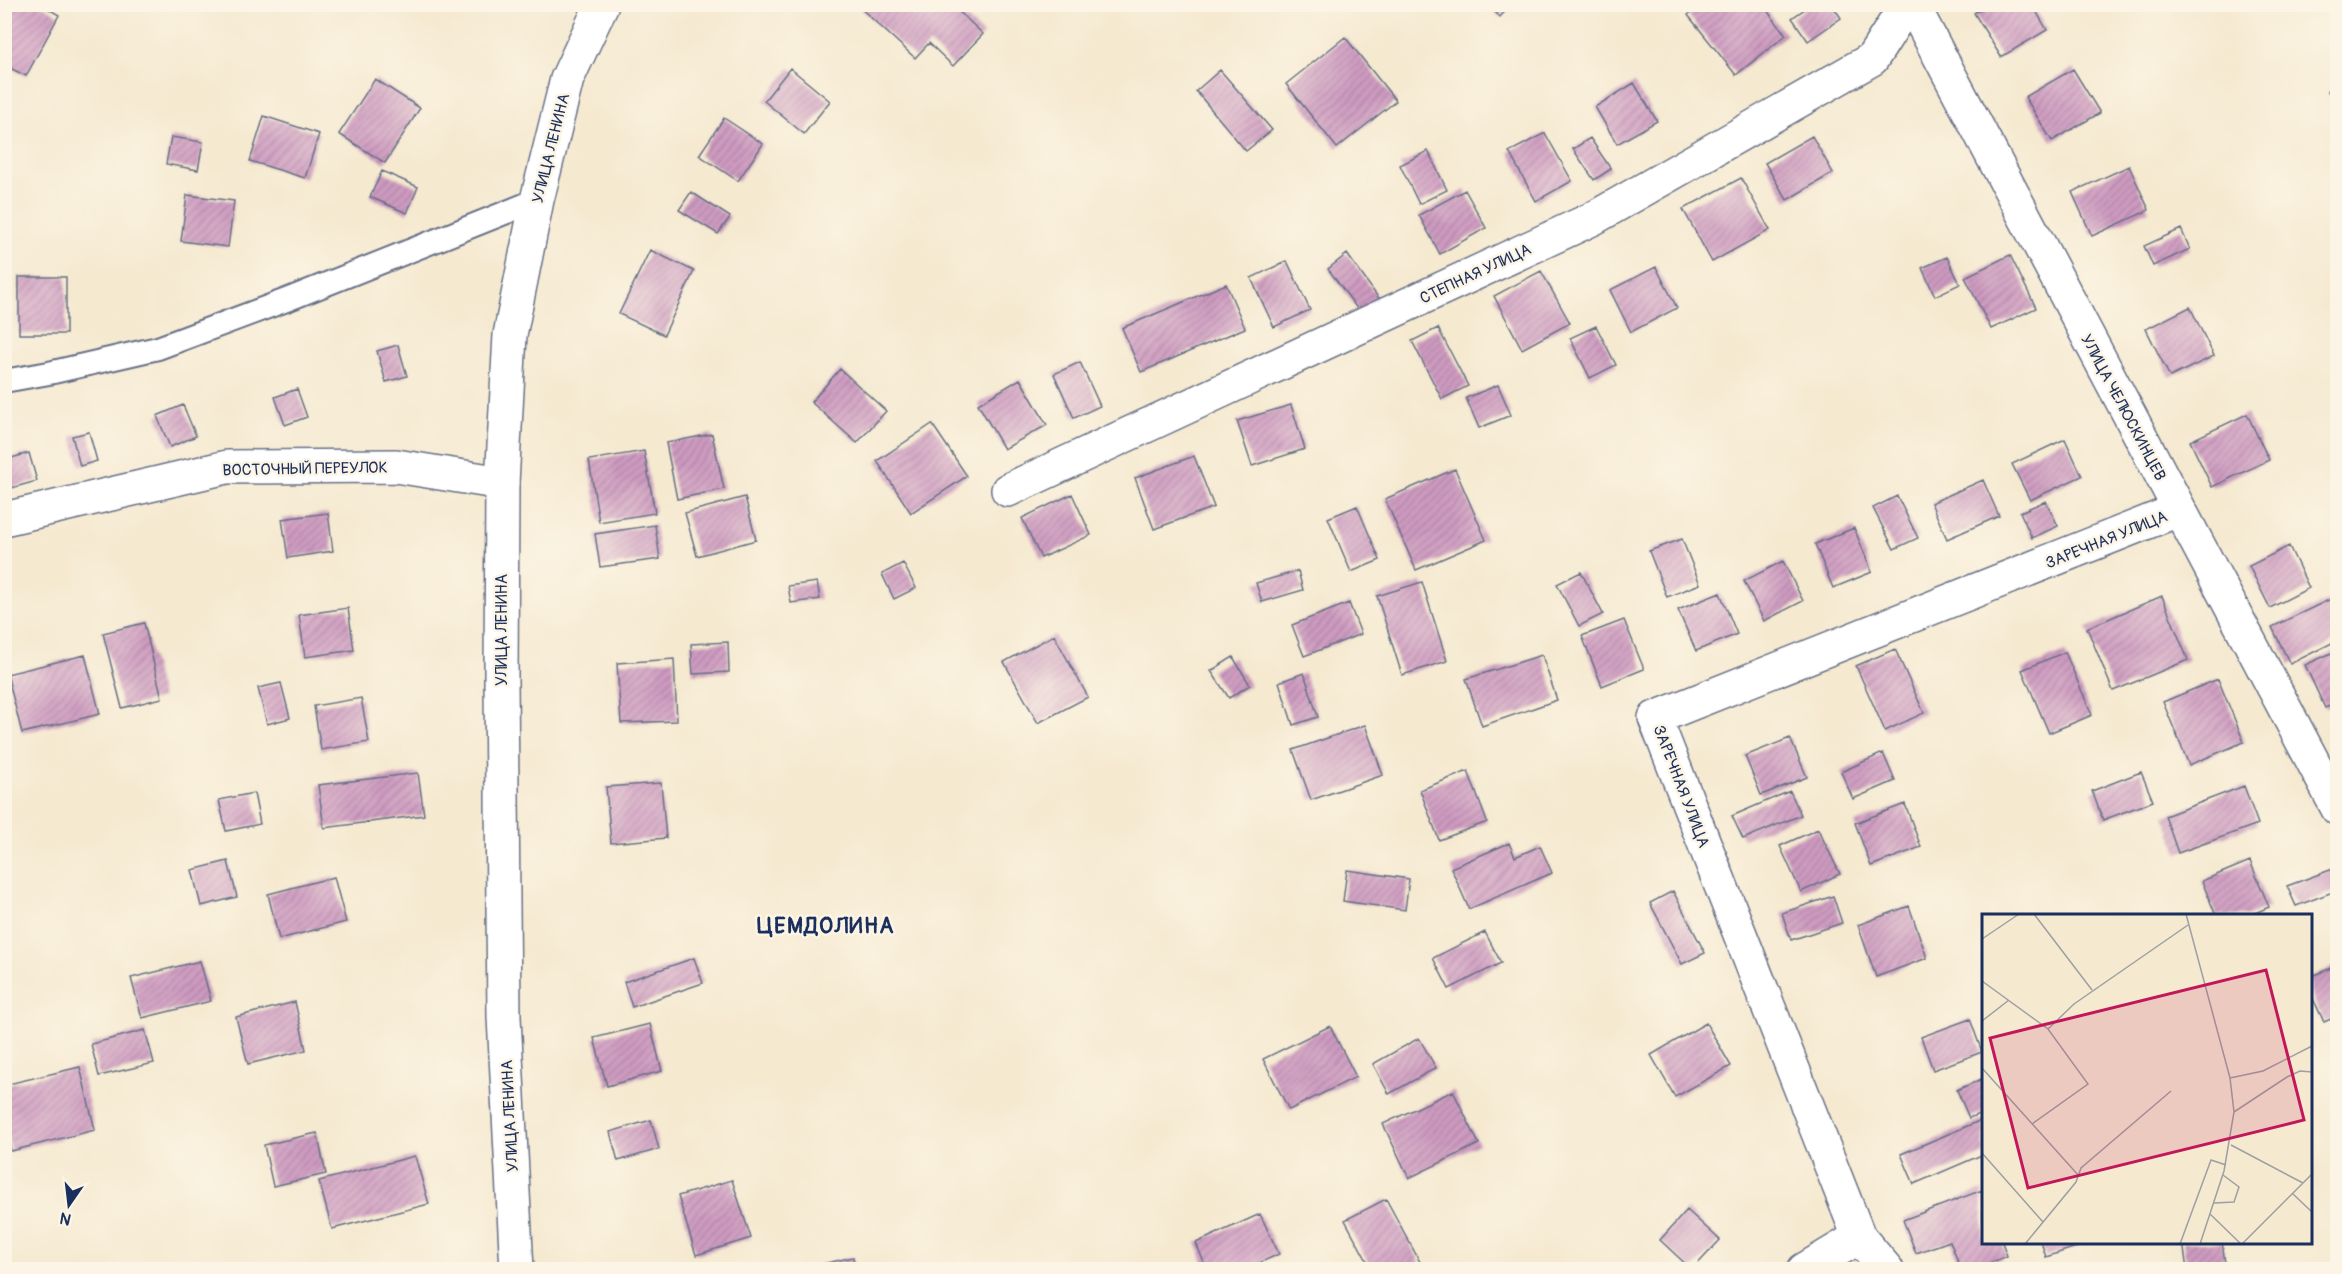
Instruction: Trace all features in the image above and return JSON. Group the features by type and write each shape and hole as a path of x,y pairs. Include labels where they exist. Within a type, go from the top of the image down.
{"main road":[{"name":"УЛИЦА ЛЕНИНА","path":"517,1269 504,1017 502,483 510,334 537,200 567,79 602,4"},
{"name":"СТЕПНАЯ УЛИЦА","path":"1008,490 1594,218 1872,59 1907,4"},
{"name":"УЛИЦА ЧЕЛЮСКИНЦЕВ","path":"1912,4 2337,809"},
{"name":"ВОСТОЧНЫЙ ПЕРЕУЛОК","path":"4,519 227,467 396,466 502,483"},
{"name":"ЗАРЕЧНАЯ УЛИЦА","path":"1887,1269 1859,1237 1655,718 2178,510"},
{"path":"1804,1269 1859,1237"}],"lane":[{"path":"4,381 158,348 289,299 537,200"}],"building":[{"path":"4,4 40,4 59,15 26,76 4,65"},
{"path":"856,4 951,4 983,34 953,66 929,43 915,58"},
{"path":"1487,4 1512,4 1500,17"},
{"path":"1701,4 1762,4 1786,35 1736,75 1688,15"},
{"path":"1812,4 1832,4 1841,18 1808,41 1792,18"},
{"path":"1989,4 2032,4 2047,30 2001,57 1974,13"},
{"path":"1345,37 1396,101 1337,148 1286,84"},
{"path":"790,68 830,101 804,134 764,101"},
{"path":"2073,69 2100,113 2052,141 2025,97"},
{"path":"1220,70 1272,130 1246,151 1196,91"},
{"path":"375,79 420,108 385,163 339,134"},
{"path":"1634,83 1657,121 1617,144 1595,107"},
{"path":"2338,85 2338,109 2328,91"},
{"path":"264,116 319,134 305,178 250,161"},
{"path":"724,118 763,144 738,181 699,155"},
{"path":"1545,133 1572,181 1536,201 1509,152"},
{"path":"1812,136 1833,173 1787,200 1765,163"},
{"path":"171,137 203,142 198,170 166,164"},
{"path":"1590,138 1611,169 1594,180 1573,149"},
{"path":"1428,151 1447,190 1419,204 1400,165"},
{"path":"2129,166 2149,210 2092,236 2072,192"},
{"path":"382,171 418,187 407,213 370,197"},
{"path":"1741,178 1770,230 1712,262 1683,209"},
{"path":"1465,190 1486,228 1440,254 1419,215"},
{"path":"691,192 730,217 718,234 679,210"},
{"path":"187,195 234,201 228,247 181,241"},
{"path":"2181,229 2190,249 2153,266 2144,246"},
{"path":"650,250 694,271 664,335 619,314"},
{"path":"1347,254 1380,300 1361,314 1328,269"},
{"path":"2010,255 2036,308 1991,329 1965,277"},
{"path":"1947,257 1960,284 1935,296 1922,268"},
{"path":"1287,261 1310,310 1274,327 1251,278"},
{"path":"1656,267 1677,308 1631,332 1610,290"},
{"path":"1541,271 1570,323 1522,349 1494,296"},
{"path":"19,277 66,277 66,334 19,334"},
{"path":"1226,284 1245,328 1141,372 1122,328"},
{"path":"2190,307 2214,356 2170,377 2146,329"},
{"path":"1596,326 1616,365 1590,378 1570,338"},
{"path":"1438,328 1468,386 1442,399 1412,341"},
{"path":"398,345 407,376 386,382 377,351"},
{"path":"1080,362 1100,406 1074,418 1054,374"},
{"path":"840,369 886,411 857,443 811,402"},
{"path":"1020,379 1047,425 1004,449 978,404"},
{"path":"1498,385 1511,415 1479,428 1466,398"},
{"path":"297,389 307,417 285,425 275,397"},
{"path":"183,405 196,436 170,447 157,416"},
{"path":"1291,405 1305,449 1252,466 1237,421"},
{"path":"2247,414 2269,460 2212,487 2190,441"},
{"path":"932,424 967,476 911,513 877,461"},
{"path":"89,432 97,461 80,466 72,436"},
{"path":"712,434 724,489 677,499 666,443"},
{"path":"2065,439 2082,476 2030,500 2012,464"},
{"path":"644,451 655,513 599,522 589,460"},
{"path":"29,453 37,481 4,490 4,460"},
{"path":"1194,456 1214,507 1154,529 1135,478"},
{"path":"1455,469 1486,540 1416,570 1385,499"},
{"path":"1983,480 1999,516 1947,539 1931,503"},
{"path":"1072,494 1091,535 1041,558 1022,518"},
{"path":"1897,496 1918,538 1894,549 1873,508"},
{"path":"745,497 756,540 697,556 685,513"},
{"path":"2046,501 2058,526 2032,538 2020,512"},
{"path":"1357,506 1380,560 1351,572 1328,518"},
{"path":"328,513 333,551 288,558 282,519"},
{"path":"655,525 660,559 600,567 595,534"},
{"path":"1854,528 1872,572 1833,588 1815,544"},
{"path":"1682,539 1700,584 1667,597 1649,551"},
{"path":"2289,546 2309,588 2270,608 2249,566"},
{"path":"1783,561 1803,601 1764,621 1744,581"},
{"path":"903,563 916,588 894,599 882,574"},
{"path":"1298,571 1303,590 1262,602 1256,583"},
{"path":"1581,572 1603,614 1579,626 1557,584"},
{"path":"817,582 820,599 791,603 788,586"},
{"path":"1422,582 1447,661 1402,675 1377,596"},
{"path":"1720,593 1737,634 1696,651 1678,610"},
{"path":"2162,596 2188,660 2113,691 2087,628"},
{"path":"2335,597 2338,603 2338,640 2290,664 2272,627"},
{"path":"1349,603 1361,634 1304,656 1292,625"},
{"path":"348,608 354,650 305,657 299,615"},
{"path":"1624,620 1644,669 1602,686 1582,636"},
{"path":"144,623 162,698 122,708 103,633"},
{"path":"1054,635 1088,697 1038,723 1004,662"},
{"path":"728,642 729,672 693,674 691,644"},
{"path":"1895,649 1924,713 1885,731 1856,666"},
{"path":"2338,650 2338,702 2325,708 2305,665"},
{"path":"2065,652 2092,715 2049,733 2022,670"},
{"path":"85,655 100,714 22,733 7,674"},
{"path":"1542,655 1557,700 1482,726 1466,679"},
{"path":"1233,657 1250,685 1229,698 1211,671"},
{"path":"674,659 677,721 621,723 617,663"},
{"path":"1304,673 1318,717 1293,725 1279,682"},
{"path":"2218,679 2244,742 2189,765 2163,702"},
{"path":"281,683 290,718 267,724 258,688"},
{"path":"361,698 369,742 321,750 314,706"},
{"path":"1365,725 1383,775 1311,800 1293,750"},
{"path":"1790,738 1807,777 1761,795 1745,756"},
{"path":"1883,753 1895,781 1853,799 1841,772"},
{"path":"1468,771 1487,822 1439,840 1420,790"},
{"path":"2141,772 2153,801 2103,820 2092,791"},
{"path":"418,773 424,815 324,828 318,785"},
{"path":"661,783 666,838 611,843 606,787"},
{"path":"2244,786 2258,824 2178,853 2165,816"},
{"path":"1790,791 1801,815 1743,839 1732,816"},
{"path":"254,793 260,824 226,831 219,800"},
{"path":"1905,804 1921,847 1871,866 1855,823"},
{"path":"1818,829 1840,874 1801,892 1780,846"},
{"path":"1509,843 1515,857 1540,846 1552,873 1469,909 1451,868"},
{"path":"228,861 237,897 201,906 192,870"},
{"path":"2250,861 2269,907 2253,914 2215,914 2202,881"},
{"path":"2333,869 2338,882 2338,890 2296,906 2287,886"},
{"path":"1347,870 1409,879 1405,910 1343,901"},
{"path":"334,877 346,922 279,939 268,894"},
{"path":"1673,891 1705,953 1682,964 1650,903"},
{"path":"1833,896 1842,923 1791,940 1782,913"},
{"path":"1909,906 1927,958 1876,977 1858,925"},
{"path":"1485,932 1501,963 1449,989 1433,958"},
{"path":"694,958 703,983 632,1007 624,982"},
{"path":"200,961 211,1001 142,1018 131,978"},
{"path":"2338,965 2338,1016 2324,1022 2312,996 2312,976"},
{"path":"295,1002 306,1050 248,1064 236,1017"},
{"path":"1970,1019 1982,1052 1933,1070 1921,1037"},
{"path":"1706,1023 1731,1066 1675,1097 1651,1055"},
{"path":"650,1024 662,1071 607,1086 594,1038"},
{"path":"1330,1026 1356,1077 1289,1110 1263,1059"},
{"path":"145,1030 154,1063 99,1076 91,1044"},
{"path":"1419,1038 1436,1068 1389,1094 1373,1064"},
{"path":"80,1067 95,1130 11,1151 4,1122 4,1085"},
{"path":"1982,1079 1982,1113 1969,1118 1957,1090"},
{"path":"1453,1091 1479,1144 1409,1178 1383,1124"},
{"path":"651,1120 659,1149 618,1161 610,1132"},
{"path":"1982,1120 1982,1155 1914,1184 1901,1154"},
{"path":"317,1133 326,1174 273,1186 264,1145"},
{"path":"415,1156 429,1204 332,1229 319,1181"},
{"path":"732,1180 751,1238 696,1255 678,1196"},
{"path":"1982,1190 1982,1244 2003,1244 2007,1256 1972,1270 1961,1270 1950,1241 1916,1253 1903,1220"},
{"path":"1386,1199 1420,1262 1406,1270 1372,1270 1345,1220"},
{"path":"1687,1210 1720,1240 1692,1270 1660,1240"},
{"path":"1260,1214 1279,1254 1244,1270 1207,1270 1196,1243"},
{"path":"2042,1244 2085,1244 2046,1257"},
{"path":"2183,1244 2222,1244 2226,1270 2187,1270"},
{"path":"853,1257 855,1270 801,1270 801,1269"}],"district":[{"name":"ЦЕМДОЛИНА","path":"826,925"}]}
